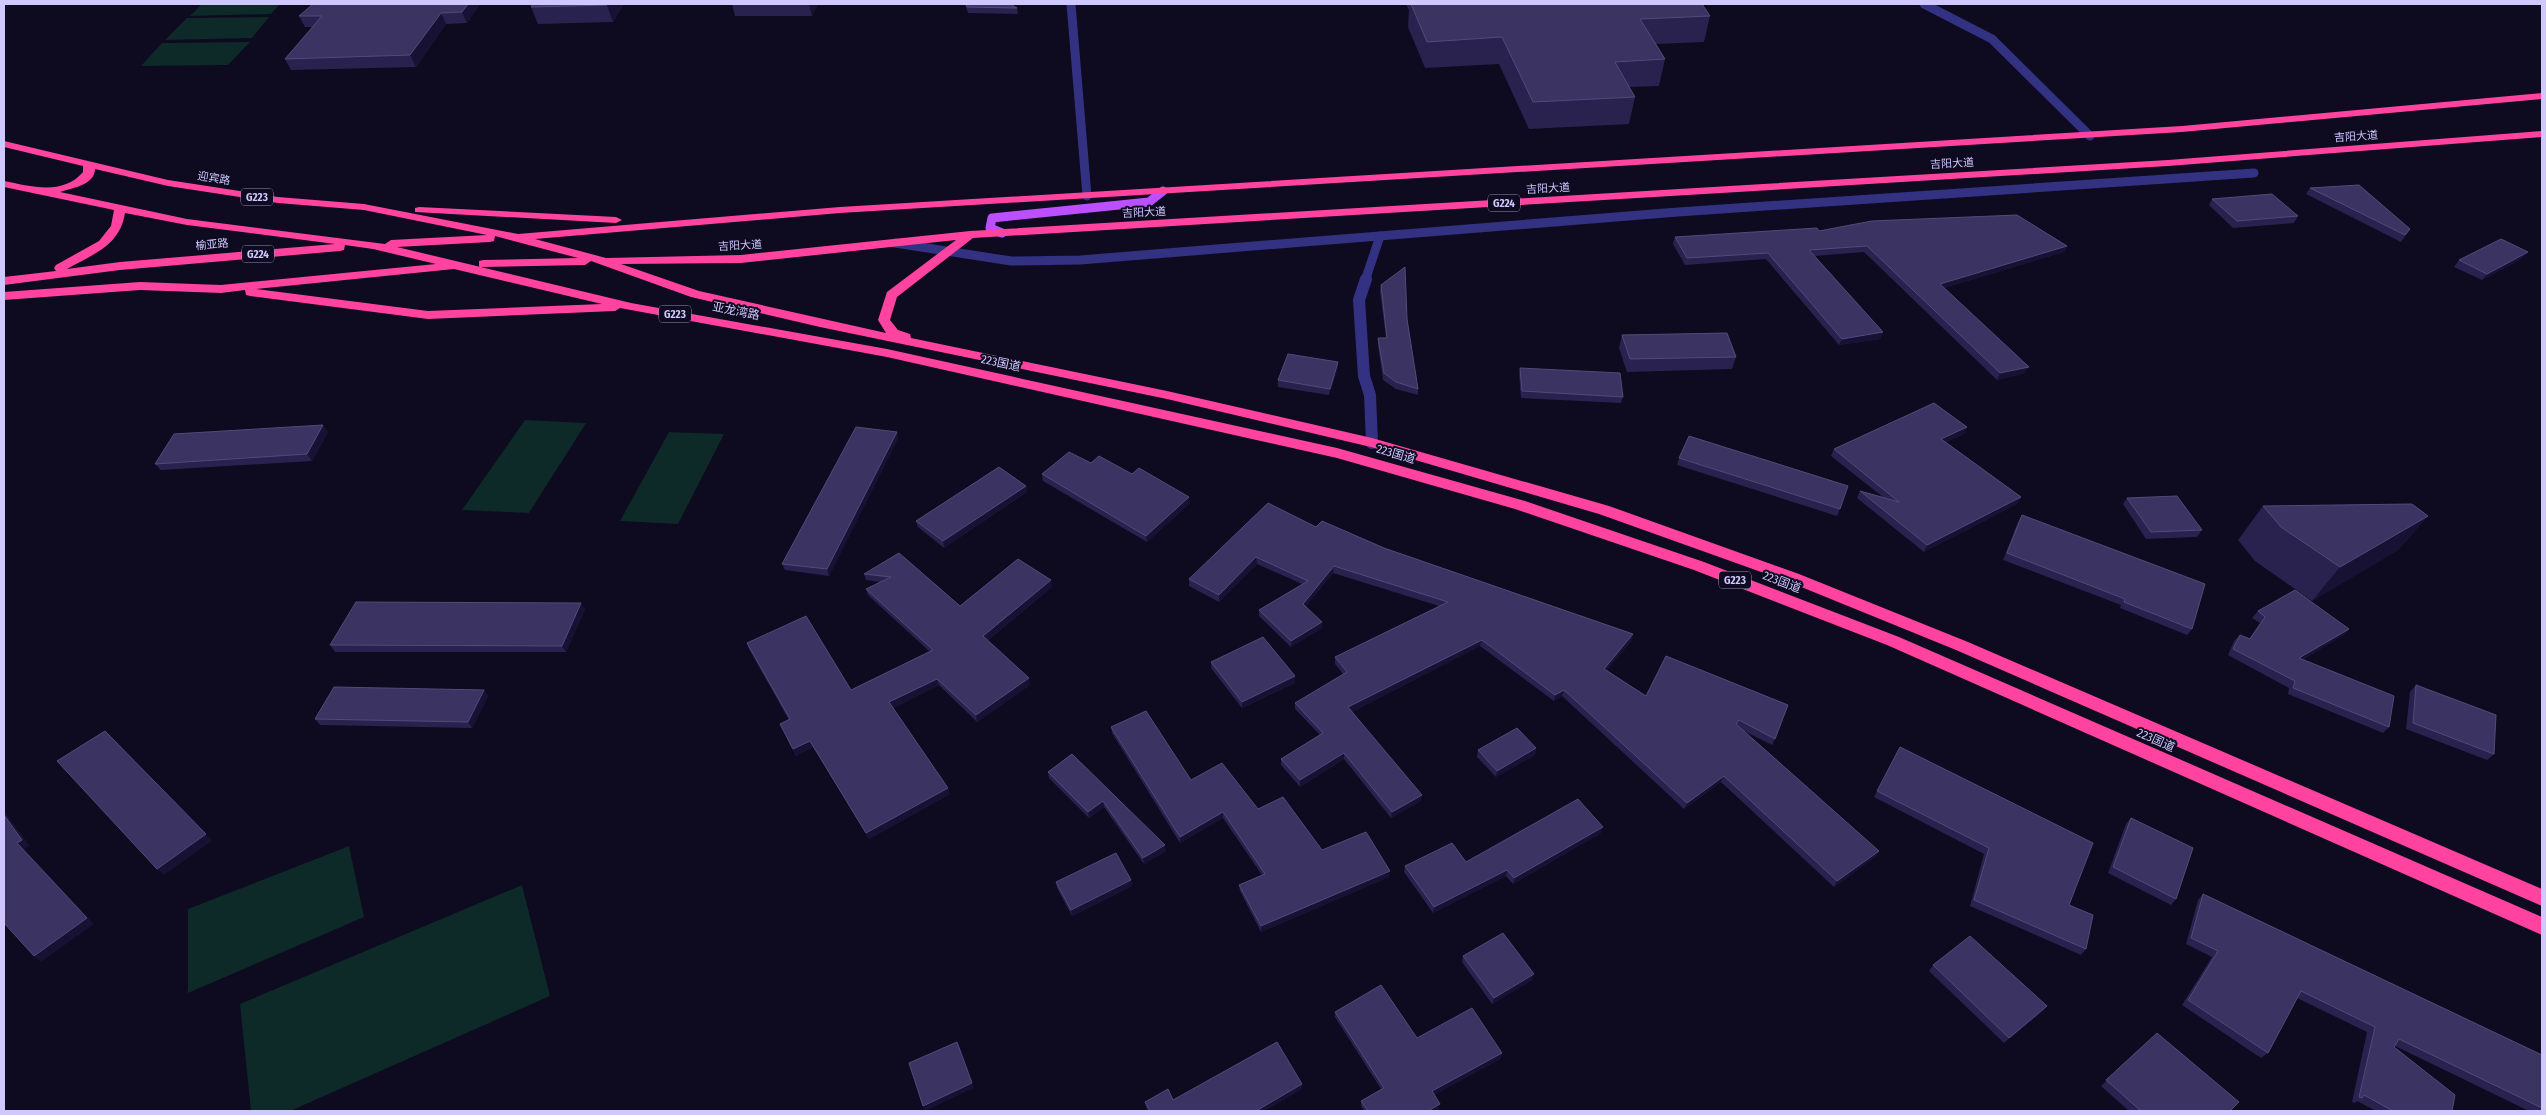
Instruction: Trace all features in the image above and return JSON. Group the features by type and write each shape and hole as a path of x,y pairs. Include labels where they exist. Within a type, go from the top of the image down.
{"highway":[{"name":"吉阳大道","path":"512,236 840,210 2090,136 2542,96"},
{"name":"吉阳大道","path":"465,265 600,260 741,259 970,235 2168,163 2542,134"},
{"name":"迎宾路","path":"4,144 168,183 278,200 364,207 512,236"},
{"path":"43,193 82,180 90,173 89,165"},
{"name":"G223","path":"4,184 187,222 373,245 465,265"},
{"path":"46,274 78,260 103,244 117,227 120,207"},
{"path":"364,207 674,224"},
{"path":"927,345 893,334 884,320 891,295 970,235"},
{"name":"榆亚路","path":"4,281 46,274 120,266 373,245 512,236"},
{"name":"亚龙湾路","path":"512,236 600,260 695,294 927,345"},
{"name":"亚龙湾路","path":"465,265 632,307 887,353"},
{"name":"G224","path":"4,296 140,286 221,289 465,265"},
{"path":"221,289 428,315 632,307"},
{"name":"223国道","path":"927,345 1167,395 1372,443 1604,510 1794,578 1962,646 2542,898"},
{"name":"223国道","path":"887,353 1337,453 1520,505 1689,563 1893,641 2542,926"}],"main road":[{"path":"1002,233 990,228 992,218 1149,202 1164,191"}],"street":[{"path":"1071,4 1087,196"},
{"path":"1924,4 1992,39 2090,136"},
{"path":"895,243 1011,261 1080,260 1678,212 2254,173"},
{"path":"1372,443 1370,395 1364,376 1359,300 1380,236"}],"green space":[{"path":"202,4 280,4 271,14 190,16"},
{"path":"269,17 252,38 165,40 187,18"},
{"path":"250,42 228,65 141,66 162,43"},
{"path":"525,420 586,423 529,513 462,510"},
{"path":"669,432 724,434 678,524 620,521"},
{"path":"349,846 364,917 188,993 188,909"},
{"path":"522,885 550,996 290,1111 251,1111 240,1004"}],"building":[{"path":"313,4 468,4 462,12 441,13 410,55 285,59 322,16 299,16"},
{"path":"533,4 608,4 531,7"},
{"path":"966,4 1010,4 1017,8 967,7"},
{"path":"1411,4 1702,4 1710,16 1640,19 1665,59 1615,62 1635,97 1533,102 1502,37 1427,42"},
{"path":"2359,185 2410,229 2405,235 2310,188"},
{"path":"2272,194 2298,216 2237,221 2212,199"},
{"path":"2017,215 2067,246 1940,284 2029,367 2000,373 1867,246 1809,250 1883,332 1842,339 1768,253 1687,258 1675,237 1817,228 1819,231 1872,221"},
{"path":"2501,239 2528,252 2487,274 2459,260"},
{"path":"1405,267 1407,319 1418,389 1396,382 1384,373 1378,338 1387,338 1381,285"},
{"path":"1727,333 1736,357 1630,359 1622,335"},
{"path":"1288,354 1338,362 1330,389 1278,380"},
{"path":"1520,368 1620,373 1623,397 1522,391"},
{"path":"1934,403 1967,427 1941,439 2021,497 1927,545 1860,491 1899,502 1834,449"},
{"path":"323,425 307,454 155,464 174,434"},
{"path":"856,427 897,432 827,569 782,564"},
{"path":"1689,436 1848,486 1840,509 1679,458"},
{"path":"1069,452 1091,463 1099,456 1132,474 1139,468 1189,497 1146,536 1042,474"},
{"path":"999,467 1026,486 943,541 916,521"},
{"path":"2177,496 2202,530 2151,532 2127,498"},
{"path":"1268,503 1316,527 1322,521 1384,548 1633,634 1604,669 1646,696 1666,656 1788,705 1775,739 1739,720 1736,724 1879,851 1837,881 1724,776 1687,803 1564,690 1555,695 1482,640 1348,707 1422,795 1392,812 1344,753 1300,780 1281,759 1323,733 1295,703 1347,672 1335,657 1448,602 1334,566 1303,604 1322,622 1291,641 1259,610 1308,581 1256,557 1219,595 1189,579"},
{"path":"2412,504 2428,516 2340,567 2281,527 2263,506"},
{"path":"2022,515 2205,584 2192,629 2124,602 2125,599 2007,553"},
{"path":"899,553 960,606 1018,559 1051,580 983,636 1029,678 976,715 937,679 889,702 948,788 866,833 810,741 793,749 780,724 790,719 747,643 806,616 851,690 933,650 866,589 891,577 864,574"},
{"path":"2295,590 2349,629 2299,658 2394,696 2389,727 2293,688 2295,681 2233,649 2240,635 2250,639 2265,617 2258,611"},
{"path":"356,602 581,603 562,646 330,645"},
{"path":"1263,637 1295,676 1242,702 1211,662"},
{"path":"2416,685 2496,715 2494,754 2413,723"},
{"path":"334,687 484,690 468,722 315,719"},
{"path":"1146,711 1191,780 1222,763 1258,809 1283,797 1322,850 1366,832 1390,871 1261,926 1239,885 1265,874 1223,812 1180,837 1111,727"},
{"path":"1517,728 1536,748 1497,771 1478,750"},
{"path":"105,731 206,834 157,869 57,761"},
{"path":"1900,747 2093,843 2069,905 2093,915 2086,949 1974,900 1989,848 1877,791"},
{"path":"1072,754 1165,845 1143,858 1103,801 1088,812 1048,772"},
{"path":"1578,799 1603,827 1514,878 1507,870 1434,907 1405,866 1452,843 1466,862"},
{"path":"4,815 22,840 17,843 87,918 34,956 4,923"},
{"path":"2131,818 2193,848 2176,899 2113,867"},
{"path":"1116,853 1131,880 1071,910 1056,882"},
{"path":"2203,894 2542,1055 2542,1108 2399,1039 2394,1047 2455,1095 2452,1111 2393,1111 2364,1095 2362,1098 2359,1097 2375,1027 2301,991 2268,1053 2188,1000 2218,951 2191,938"},
{"path":"1503,933 1534,974 1494,998 1463,956"},
{"path":"1970,936 2047,1006 2009,1038 1933,965"},
{"path":"1381,985 1417,1038 1472,1008 1502,1053 1432,1091 1440,1104 1428,1111 1368,1111 1361,1101 1384,1088 1335,1012"},
{"path":"2157,1033 2239,1102 2230,1111 2141,1111 2106,1080"},
{"path":"957,1042 972,1083 923,1106 909,1063"},
{"path":"1277,1042 1302,1084 1256,1111 1150,1111 1145,1102 1168,1089 1173,1100"}]}
